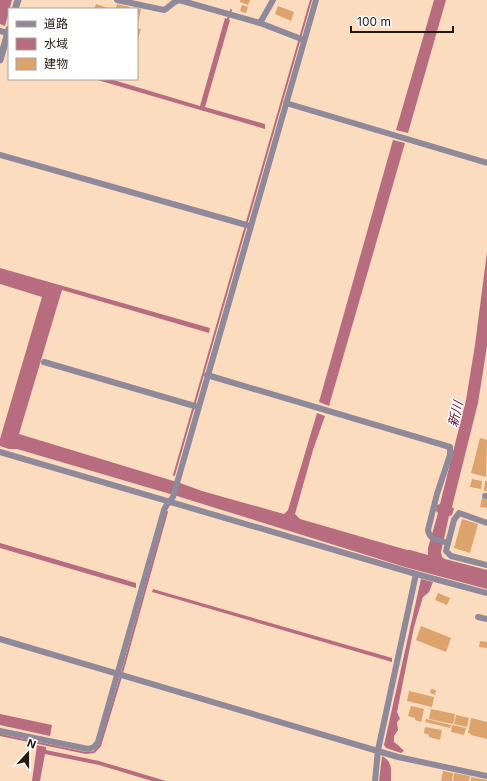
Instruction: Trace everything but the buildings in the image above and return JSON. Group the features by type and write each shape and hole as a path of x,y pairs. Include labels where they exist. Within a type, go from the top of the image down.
{"street":[{"path":"117,0 164,10 174,1 179,0 260,23 304,40"},
{"path":"260,23 273,0"},
{"path":"0,731 88,749 94,747 98,742 121,674 164,510 172,500 195,406 207,375 316,0"},
{"path":"0,31 8,31 0,60"},
{"path":"286,103 487,163"},
{"path":"0,155 250,226"},
{"path":"44,362 195,406"},
{"path":"207,375 450,447 450,454 437,494 428,530 428,534 431,538 446,542"},
{"path":"0,452 172,500 416,574 487,593"},
{"path":"487,523 459,513 454,520 446,542 446,551 451,556 487,565"},
{"path":"375,781 378,750 416,574"},
{"path":"478,617 487,618"},
{"path":"0,639 398,757 487,776"}],"water":[{"path":"0,0 12,0 10,8 8,8 5,26 0,24"},
{"path":"434,0 446,0 408,133 396,130"},
{"path":"225,18 230,20 205,107 265,124 265,129 97,80 113,80 200,106"},
{"path":"393,140 405,143 329,406 319,402"},
{"path":"487,252 487,346 478,403 452,507 454,509 452,515 449,516 441,552 442,557 445,559 487,570 487,589 405,567 177,496 17,449 9,449 0,446 0,439 42,297 0,284 0,268 210,328 209,333 62,290 19,434 202,491 284,514 288,510 317,413 325,416 313,450 295,514 300,519 428,555 428,548 438,513 436,511 437,505 440,504 466,400"},
{"path":"0,543 136,583 136,588 0,548"},
{"path":"421,579 433,582 429,592 423,597 414,627 397,712 400,719 397,722 398,730 394,736 394,742 404,751 401,753 386,748 384,745"},
{"path":"153,589 392,658 392,662 152,592"},
{"path":"0,714 52,725 50,736 0,725"},
{"path":"37,745 46,747 46,750 99,761 166,781 152,781 99,765 45,754 40,781 32,781"},
{"path":"382,756 386,758 390,764 391,781 379,781"}],"waterway":[{"path":"174,475 311,0"},
{"path":"228,19 231,10"},
{"path":"0,735 86,753 94,752 100,746 167,512"}],"water label":[{"name":"新川","path":"455,414"}]}
